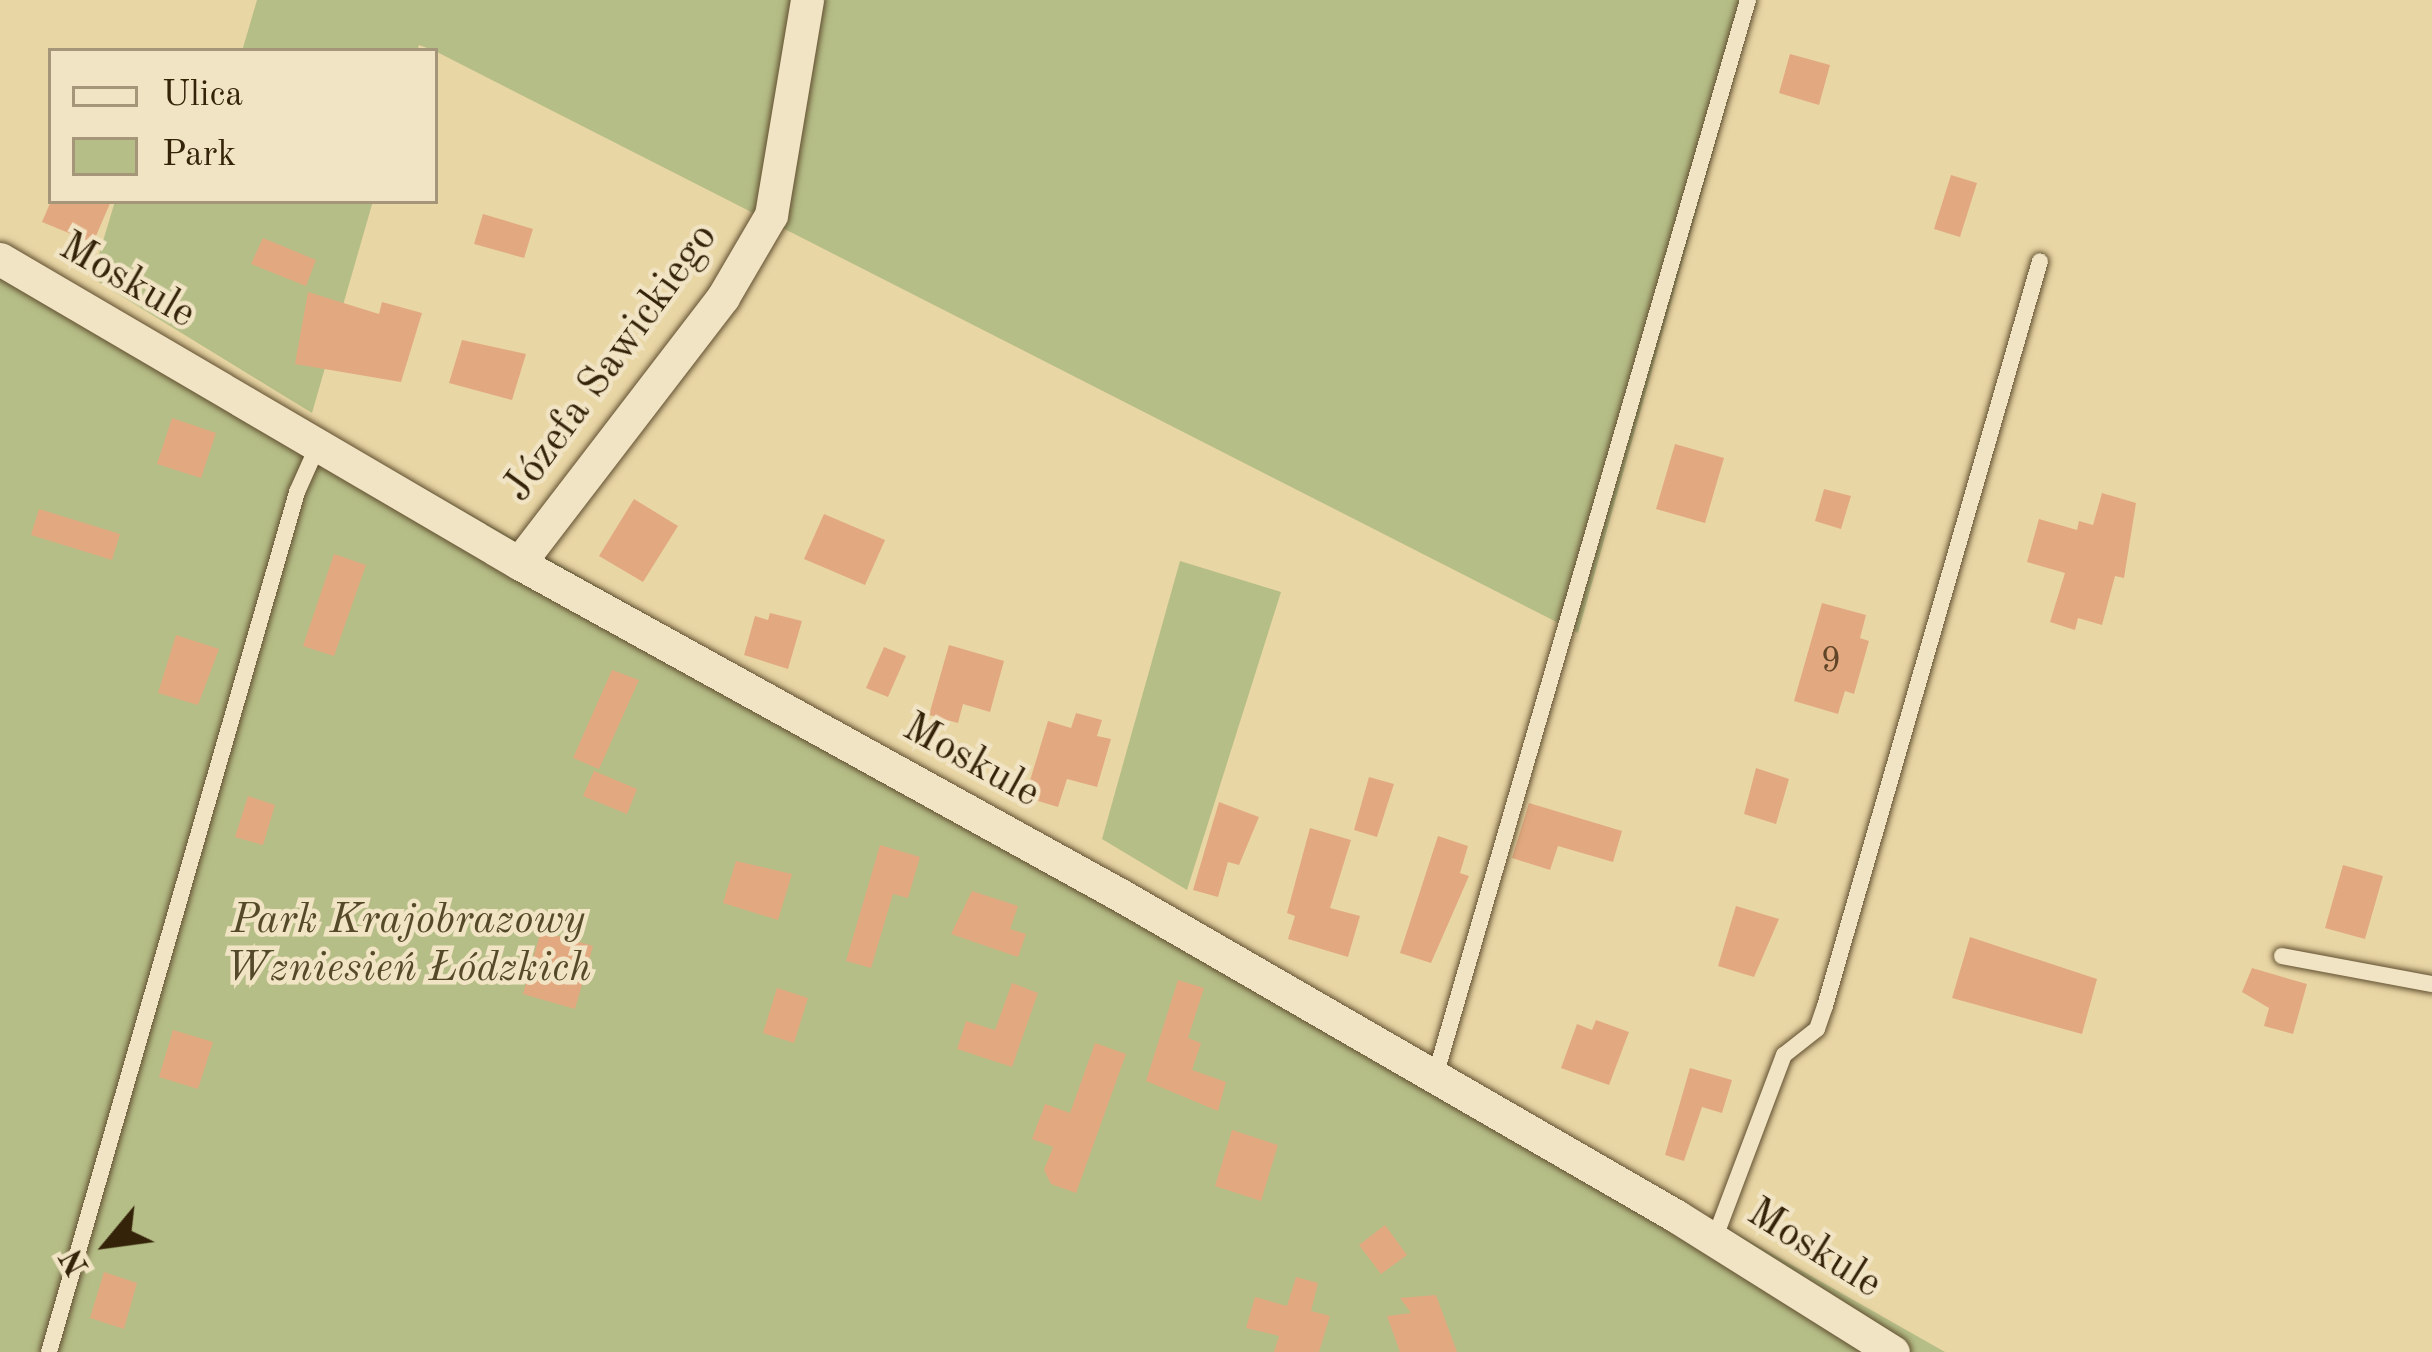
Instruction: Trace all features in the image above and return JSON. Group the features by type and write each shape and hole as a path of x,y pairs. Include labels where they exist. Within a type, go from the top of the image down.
{"street":[{"name":"Józefa Sawickiego","path":"519,563 723,297 771,215 807,0"},
{"name":"Moskule","path":"0,259 519,563 1101,884 1714,1240 1893,1352"}],"lane":[{"path":"1434,1080 1748,0"},
{"path":"1714,1240 1784,1055 1817,1028 1825,1006 2040,260"},
{"path":"49,1352 297,492 318,445"},
{"path":"2282,956 2432,984"}],"green space":[{"path":"257,0 1756,0 1578,633 438,53 438,48 243,48"},
{"path":"114,204 372,204 312,413 92,278"},
{"name":"Park Krajobrazowy Wzniesień Łódzkich","path":"0,247 1945,1352 0,1352"},
{"path":"1180,561 1281,592 1187,890 1102,839"}],"building":[{"path":"1790,54 1830,65 1819,105 1779,93"},
{"path":"1951,175 1977,183 1960,237 1934,229"},
{"path":"50,204 110,204 93,243 42,222"},
{"path":"483,214 533,229 524,258 474,244"},
{"path":"263,238 316,260 306,286 251,264"},
{"path":"308,292 379,314 382,302 422,313 401,382 295,364"},
{"path":"462,340 526,354 512,400 449,383"},
{"path":"172,418 216,433 201,478 157,464"},
{"path":"1675,444 1724,458 1705,523 1656,509"},
{"path":"1824,489 1851,496 1841,529 1815,521"},
{"path":"2102,493 2136,503 2124,578 2115,576 2102,625 2078,618 2075,630 2050,622 2065,573 2027,562 2039,519 2077,530 2079,521 2093,525"},
{"path":"634,499 678,526 643,582 599,556"},
{"path":"39,509 120,534 112,560 31,535"},
{"path":"824,514 885,540 865,585 804,559"},
{"path":"334,554 366,565 334,656 303,646"},
{"path":"1822,603 1866,615 1860,638 1869,641 1854,694 1845,691 1838,714 1794,701"},
{"path":"770,613 802,621 788,669 744,655 755,616 768,620"},
{"path":"176,635 219,649 198,705 158,693"},
{"path":"949,645 1004,661 990,712 963,704 958,723 929,715"},
{"path":"884,647 906,656 888,697 866,688"},
{"path":"612,670 639,680 599,769 573,758"},
{"path":"1076,713 1102,720 1097,736 1111,739 1097,787 1067,779 1058,807 1025,797 1048,721 1071,728"},
{"path":"1756,768 1789,779 1776,824 1744,814"},
{"path":"594,771 637,789 627,814 583,796"},
{"path":"1369,777 1394,784 1377,837 1354,830"},
{"path":"248,796 275,805 263,845 235,837"},
{"path":"1219,802 1259,817 1239,865 1228,862 1218,897 1193,890"},
{"path":"1529,803 1622,831 1613,862 1558,846 1550,870 1512,858"},
{"path":"1310,828 1351,840 1330,908 1360,916 1348,957 1288,939 1295,916 1287,913"},
{"path":"1438,836 1468,846 1460,873 1469,876 1431,963 1400,953"},
{"path":"880,845 920,857 908,898 893,894 871,968 846,961"},
{"path":"736,861 792,874 778,920 723,903"},
{"path":"2343,865 2383,876 2365,939 2325,928"},
{"path":"972,891 1018,906 1010,929 1026,934 1018,957 951,934"},
{"path":"1736,906 1779,919 1754,977 1718,966"},
{"path":"541,931 593,946 575,1009 523,994"},
{"path":"1970,937 2097,979 2082,1034 1952,998"},
{"path":"2252,968 2307,984 2293,1034 2264,1026 2269,1008 2242,992"},
{"path":"1178,980 1204,988 1188,1038 1201,1043 1192,1070 1226,1082 1218,1111 1146,1081"},
{"path":"1012,983 1038,993 1012,1067 957,1049 966,1021 995,1030"},
{"path":"777,988 808,998 794,1043 763,1033"},
{"path":"1596,1020 1629,1032 1609,1085 1561,1068 1577,1024 1592,1030"},
{"path":"173,1030 213,1042 198,1089 159,1077"},
{"path":"1095,1043 1126,1054 1076,1193 1051,1184 1044,1170 1053,1147 1032,1139 1045,1104 1070,1113"},
{"path":"1690,1068 1732,1080 1722,1113 1702,1107 1684,1161 1665,1155"},
{"path":"1232,1130 1278,1145 1261,1201 1215,1186"},
{"path":"1385,1225 1407,1255 1381,1274 1359,1245"},
{"path":"104,1272 137,1283 124,1329 90,1318"},
{"path":"1296,1277 1318,1283 1311,1311 1330,1316 1319,1352 1274,1352 1279,1336 1246,1328 1255,1297 1287,1306"},
{"path":"1436,1295 1457,1352 1400,1352 1387,1316 1411,1313 1400,1298"}]}
